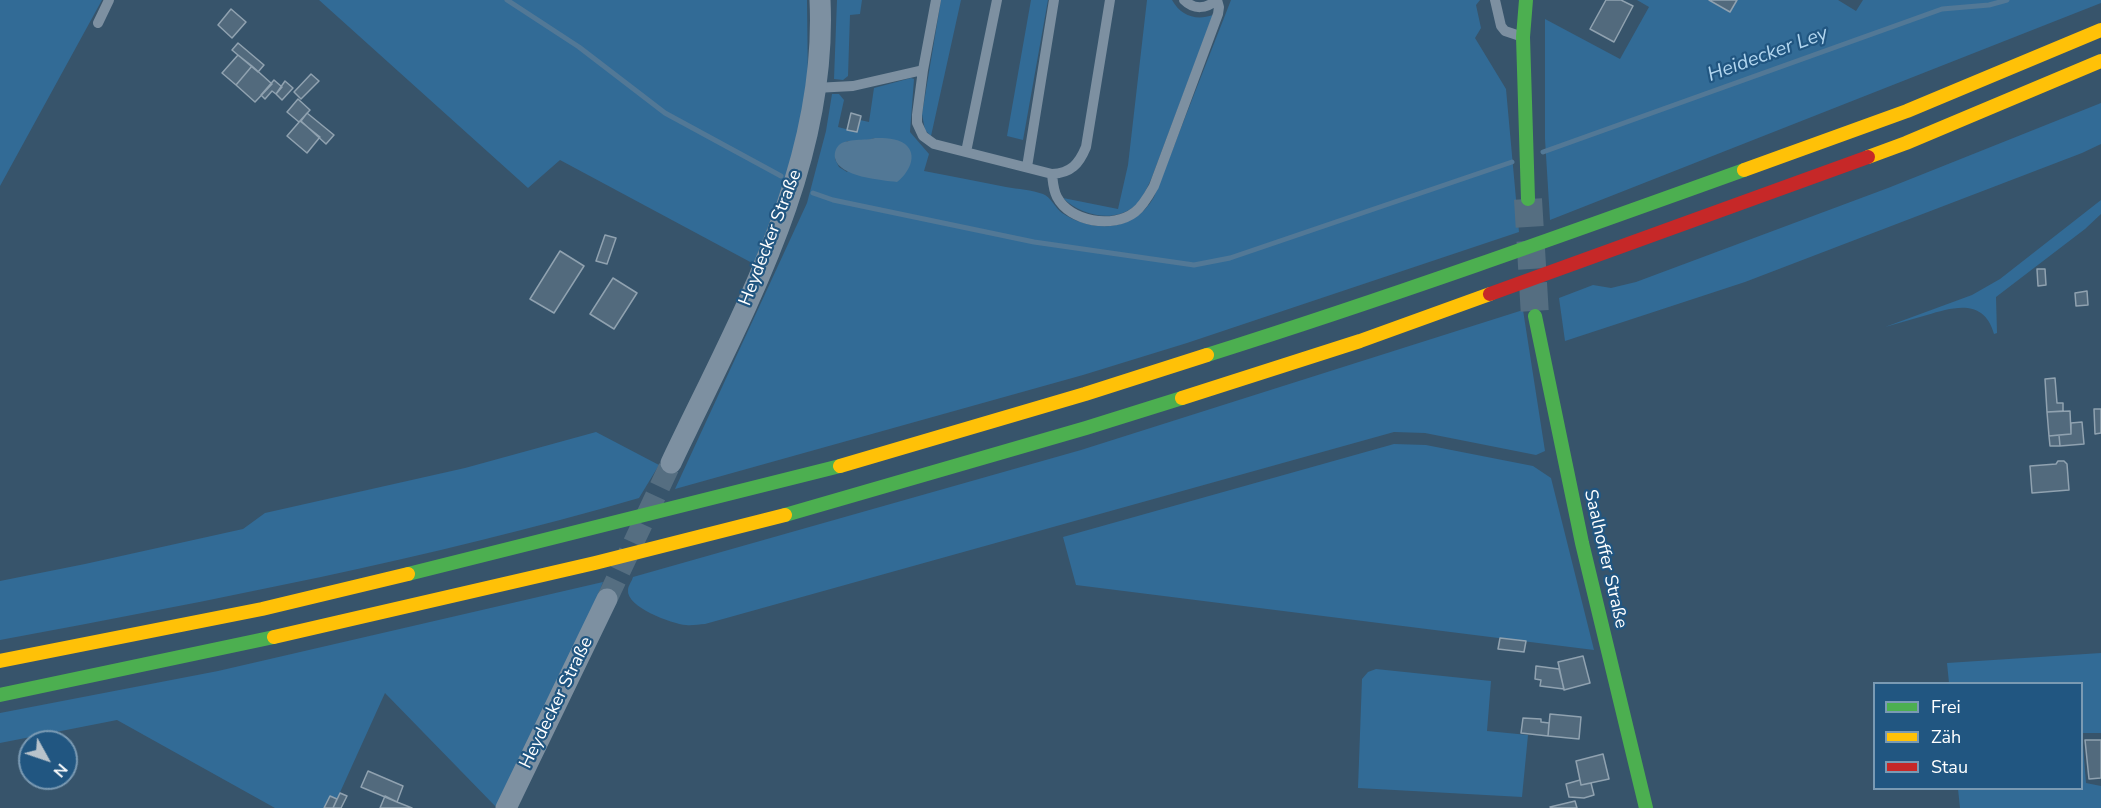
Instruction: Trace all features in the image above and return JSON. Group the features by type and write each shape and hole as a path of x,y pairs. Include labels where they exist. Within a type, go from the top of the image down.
{"main road":[{"path":"1526,0 1523,37 1528,199"},
{"path":"0,661 262,609 622,522 811,475 1085,394 1350,310 1467,270 1907,111 2101,30"},
{"path":"0,694 194,655 606,560 804,510 1086,428 1371,337 1906,143 2101,61"},
{"name":"Saalhoffer Straße","path":"1535,316 1582,543 1646,808"}],"street":[{"name":"Heydecker Straße","path":"671,463 762,268 788,202 806,142 819,65 820,0"},
{"name":"Heydecker Straße","path":"506,808 607,599"}],"lane":[{"path":"98,23 109,0"},
{"path":"936,0 917,115 923,136 934,144 1052,174 1064,173 1074,167 1081,159 1086,147 1110,0"},
{"path":"966,152 997,0"},
{"path":"1026,167 1054,0"},
{"path":"1052,174 1057,198 1063,206 1078,215 1098,221 1118,220 1135,212 1143,203 1154,186 1220,7 1217,0 1203,8 1189,5 1184,0"},
{"path":"1495,0 1501,26 1505,31 1523,37"},
{"path":"815,88 853,86 923,70"}],"shaded area":[{"path":"0,0 102,0 0,186"},
{"path":"319,0 807,0 808,87 795,155 754,264 560,160 528,188"},
{"path":"837,0 862,0 860,14 850,15 848,76 843,80 834,79"},
{"path":"941,0 961,0 931,136 925,130 922,114"},
{"path":"1031,0 1048,0 1023,140 1007,136"},
{"path":"1147,0 1172,0 1180,10 1190,16 1213,15 1152,177 1142,197 1130,210 1110,216 1100,216 1080,210 1063,198 1118,209 1128,165"},
{"path":"1231,0 1480,0 1476,5 1481,28 1475,38 1506,89 1519,232 1187,343 1083,375 675,489 807,203 826,131 832,94 839,94 844,100 838,127 857,132 860,120 869,122 874,88 914,79 910,132 929,154 924,171 1043,194 1062,213 1074,220 1100,226 1125,223 1136,217 1154,197","holes":["875,138 847,172 839,167 835,159 847,141 864,141"]},
{"path":"1637,0 1709,0 1730,12 1737,0 1838,0 1856,11 1863,0 2101,0 2101,3 1550,220 1545,139 1545,19 1620,59 1649,7"},
{"path":"2101,103 2101,144 2082,153 1745,282 1565,341 1559,298 1593,285 1611,288 1636,282 1888,188"},
{"path":"875,138 898,141 909,148 912,159 905,174 897,182 852,173 838,164 835,158 836,149 842,143"},
{"path":"2101,200 2101,214 2085,229 1996,297 1997,333 1994,334 1983,315 1967,308 1947,310 1885,327 1972,295 2000,279"},
{"path":"1523,310 1545,451 1536,455 1425,433 1394,432 705,624 686,625 671,622 651,614 629,596 628,588 633,577 1081,450"},
{"path":"596,432 659,465 639,498 481,540 321,577 0,640 0,581 243,529 265,513 465,468"},
{"path":"1394,444 1426,445 1533,466 1551,478 1594,650 1076,585 1063,537"},
{"path":"603,582 587,623 497,808 385,693 337,799 330,796 324,808 275,808 117,720 66,730 18,730 18,739 0,743 0,713 218,671"},
{"path":"2101,653 2101,733 2083,733 2083,682 1949,682 1947,663"},
{"path":"1376,669 1491,681 1487,731 1528,735 1522,797 1358,788 1362,679 1368,672"},
{"path":"2083,746 2086,783 2101,786 2101,808 1960,808 1958,790 2083,790"}],"building":[{"path":"1606,0 1621,0 1633,6 1614,42 1590,29"},
{"path":"1709,0 1737,0 1730,12"},
{"path":"231,9 246,22 232,38 218,25"},
{"path":"238,43 264,65 258,72 232,50"},
{"path":"238,55 252,66 236,85 222,73"},
{"path":"252,66 272,84 255,102 236,85"},
{"path":"311,74 319,81 301,99 294,92"},
{"path":"274,80 282,87 276,94 272,91 265,99 261,95"},
{"path":"285,81 293,88 282,100 276,94"},
{"path":"298,99 310,110 299,122 287,112"},
{"path":"307,113 334,135 326,144 301,121"},
{"path":"851,113 861,116 857,132 847,130"},
{"path":"300,121 320,137 307,153 287,136"},
{"path":"605,235 616,238 607,264 596,261"},
{"path":"560,251 584,266 554,313 530,299"},
{"path":"2037,269 2045,269 2046,285 2038,286"},
{"path":"613,278 637,293 614,329 590,314"},
{"path":"2087,291 2088,305 2076,306 2075,293"},
{"path":"2055,378 2057,403 2063,403 2063,411 2047,412 2045,379"},
{"path":"2094,409 2101,409 2101,433 2095,434"},
{"path":"2070,411 2071,434 2049,436 2047,412"},
{"path":"2082,422 2084,444 2060,446 2059,435 2071,434 2071,423"},
{"path":"2059,435 2060,446 2050,446 2049,436"},
{"path":"2058,461 2064,461 2067,464 2069,490 2032,493 2030,466 2056,464"},
{"path":"1500,638 1526,641 1524,652 1498,649"},
{"path":"1583,656 1590,683 1564,690 1558,662"},
{"path":"1536,666 1559,669 1564,689 1540,686 1541,680 1535,679"},
{"path":"1550,714 1581,717 1579,739 1548,736"},
{"path":"1523,718 1541,719 1541,722 1549,723 1548,736 1521,733"},
{"path":"2085,740 2101,740 2101,778 2089,779"},
{"path":"1603,754 1609,779 1581,785 1576,761"},
{"path":"368,771 403,786 397,802 361,787"},
{"path":"1580,780 1581,785 1591,783 1594,795 1584,798 1569,797 1566,784"},
{"path":"340,793 347,796 341,808 333,808"},
{"path":"330,796 337,799 333,808 324,808"},
{"path":"385,796 397,802 412,808 380,808"},
{"path":"1575,801 1577,808 1550,807"}],"waterway":[{"path":"507,0 579,47 665,113 781,176"},
{"name":"Heidecker Ley","path":"1543,152 1942,9 1989,5 2007,0"},
{"path":"813,193 833,200 1034,242 1194,265 1230,258 1512,162"}],"tunnel":[{"path":"1528,199 1535,316"},
{"path":"607,599 671,463"}],"traffic: fast":[{"path":"1526,0 1523,37 1528,199"},
{"path":"1207,355 1544,242 1744,170"},
{"path":"1535,316 1582,543 1646,808"},
{"path":"785,515 1182,398"},
{"path":"408,574 840,466"},
{"path":"0,695 274,637"}],"traffic: slow":[{"path":"1744,170 1907,111 2101,30"},
{"path":"1868,157 2101,61"},
{"path":"1182,398 1360,341 1490,294"},
{"path":"840,466 1085,394 1207,355"},
{"path":"274,637 595,563 785,515"},
{"path":"0,661 262,609 408,574"}],"traffic: jam":[{"path":"1490,294 1868,157"}]}
